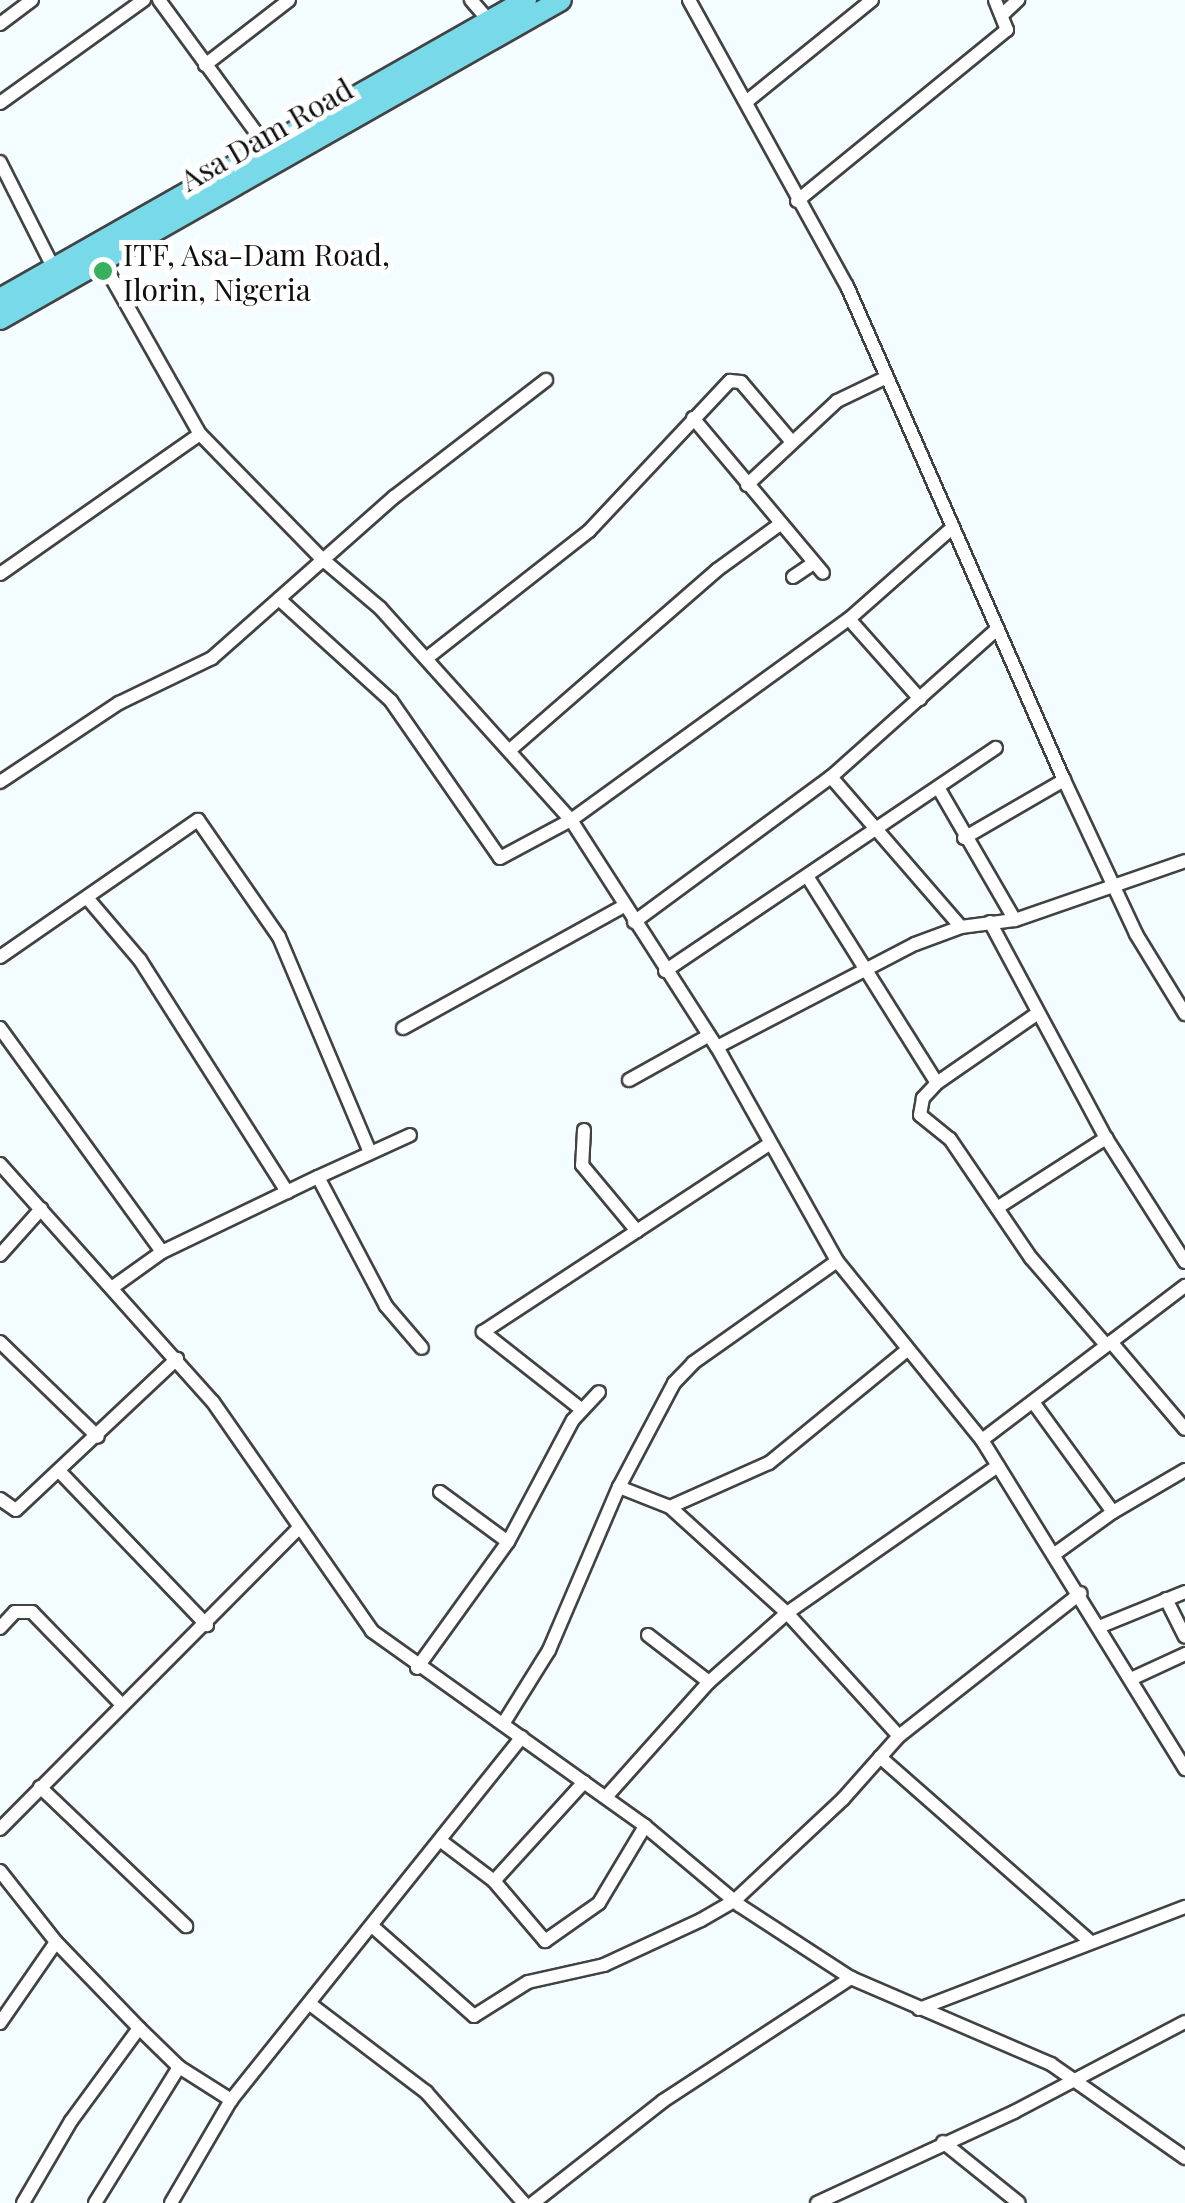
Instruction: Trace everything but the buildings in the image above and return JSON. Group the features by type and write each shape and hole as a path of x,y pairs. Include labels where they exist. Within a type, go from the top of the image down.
{"main road":[{"name":"Asa Dam Road","path":"0,319 102,261 266,146 526,0"},
{"name":"Asa Dam Road","path":"0,299 53,267 185,204 560,0"}],"street":[{"path":"0,24 32,0"},
{"path":"0,103 144,0"},
{"path":"159,0 266,146"},
{"path":"205,65 289,0"},
{"path":"472,0 488,20"},
{"path":"689,0 847,286 1064,780 1136,934 1185,1014"},
{"path":"746,102 872,0"},
{"path":"797,201 1007,30 995,0"},
{"path":"1003,14 1018,0"},
{"path":"0,162 53,267"},
{"path":"102,261 200,434 426,658 571,820 712,1042 837,1261 906,1351 982,1440 1082,1593 1185,1769"},
{"path":"747,485 837,400 887,377"},
{"path":"0,782 119,703 212,658 321,558 546,380"},
{"path":"426,658 589,532 693,418 734,380 791,441"},
{"path":"693,418 818,568 793,577"},
{"path":"0,574 200,434"},
{"path":"510,750 716,570 780,524"},
{"path":"279,599 391,702 500,858 571,820 848,619 953,526"},
{"path":"848,619 920,699"},
{"path":"634,922 831,777 997,629"},
{"path":"665,971 996,748"},
{"path":"831,777 872,829 890,840 961,927"},
{"path":"964,838 1064,780"},
{"path":"939,790 1015,920"},
{"path":"0,957 198,820 279,937 368,1148"},
{"path":"629,1080 866,964 961,927 1015,920 1185,862"},
{"path":"808,876 937,1083"},
{"path":"88,899 140,960 287,1192"},
{"path":"403,1028 624,906"},
{"path":"990,922 1106,1138 1185,1262"},
{"path":"1038,1012 937,1083 923,1098 920,1115 950,1139 1066,1304 1185,1428"},
{"path":"0,1028 162,1252"},
{"path":"584,1130 582,1165 636,1231"},
{"path":"113,1288 162,1252 318,1177 368,1148 410,1135"},
{"path":"997,1208 1106,1138"},
{"path":"581,1409 483,1332 770,1144"},
{"path":"0,1164 177,1359 358,1616 417,1668 606,1797 734,1901 851,1978 1075,2078 1185,2158"},
{"path":"318,1177 386,1306 422,1348"},
{"path":"0,1254 42,1210"},
{"path":"503,1724 549,1650 619,1488 674,1384 693,1362 837,1261"},
{"path":"982,1440 1185,1286"},
{"path":"0,1342 98,1437"},
{"path":"670,1507 769,1463 906,1351"},
{"path":"0,1499 16,1510 61,1473 177,1359"},
{"path":"417,1668 508,1542 581,1409 599,1392"},
{"path":"1033,1402 1113,1512"},
{"path":"606,1797 709,1682 787,1613 998,1466"},
{"path":"1056,1552 1113,1512 1185,1470"},
{"path":"61,1473 207,1625"},
{"path":"619,1488 670,1507 787,1613 899,1736"},
{"path":"440,1492 508,1542"},
{"path":"0,1830 298,1530"},
{"path":"1099,1627 1185,1592"},
{"path":"372,1926 474,2016 528,1982 604,1965 734,1901 899,1736 1082,1593"},
{"path":"1166,1599 1185,1637"},
{"path":"0,1628 15,1612 32,1612 121,1704"},
{"path":"648,1634 709,1682"},
{"path":"1132,1679 1185,1654"},
{"path":"170,2203 230,2100 522,1737"},
{"path":"880,1757 1088,1940"},
{"path":"494,1881 584,1782"},
{"path":"40,1787 186,1926"},
{"path":"441,1841 494,1881 533,1933 552,1940 600,1903 645,1826"},
{"path":"0,1871 56,1942 139,2028 179,2067 230,2100"},
{"path":"919,2009 1088,1940 1185,1907"},
{"path":"0,2023 56,1942"},
{"path":"533,2203 663,2101 851,1978"},
{"path":"310,2004 426,2092 524,2203"},
{"path":"818,2203 1185,2022"},
{"path":"24,2203 71,2121 139,2028"},
{"path":"95,2203 179,2067"},
{"path":"944,2142 1019,2203"}],"place":[{"name":"ITF, Asa-Dam Road, Ilorin, Nigeria","path":"103,271"}]}
